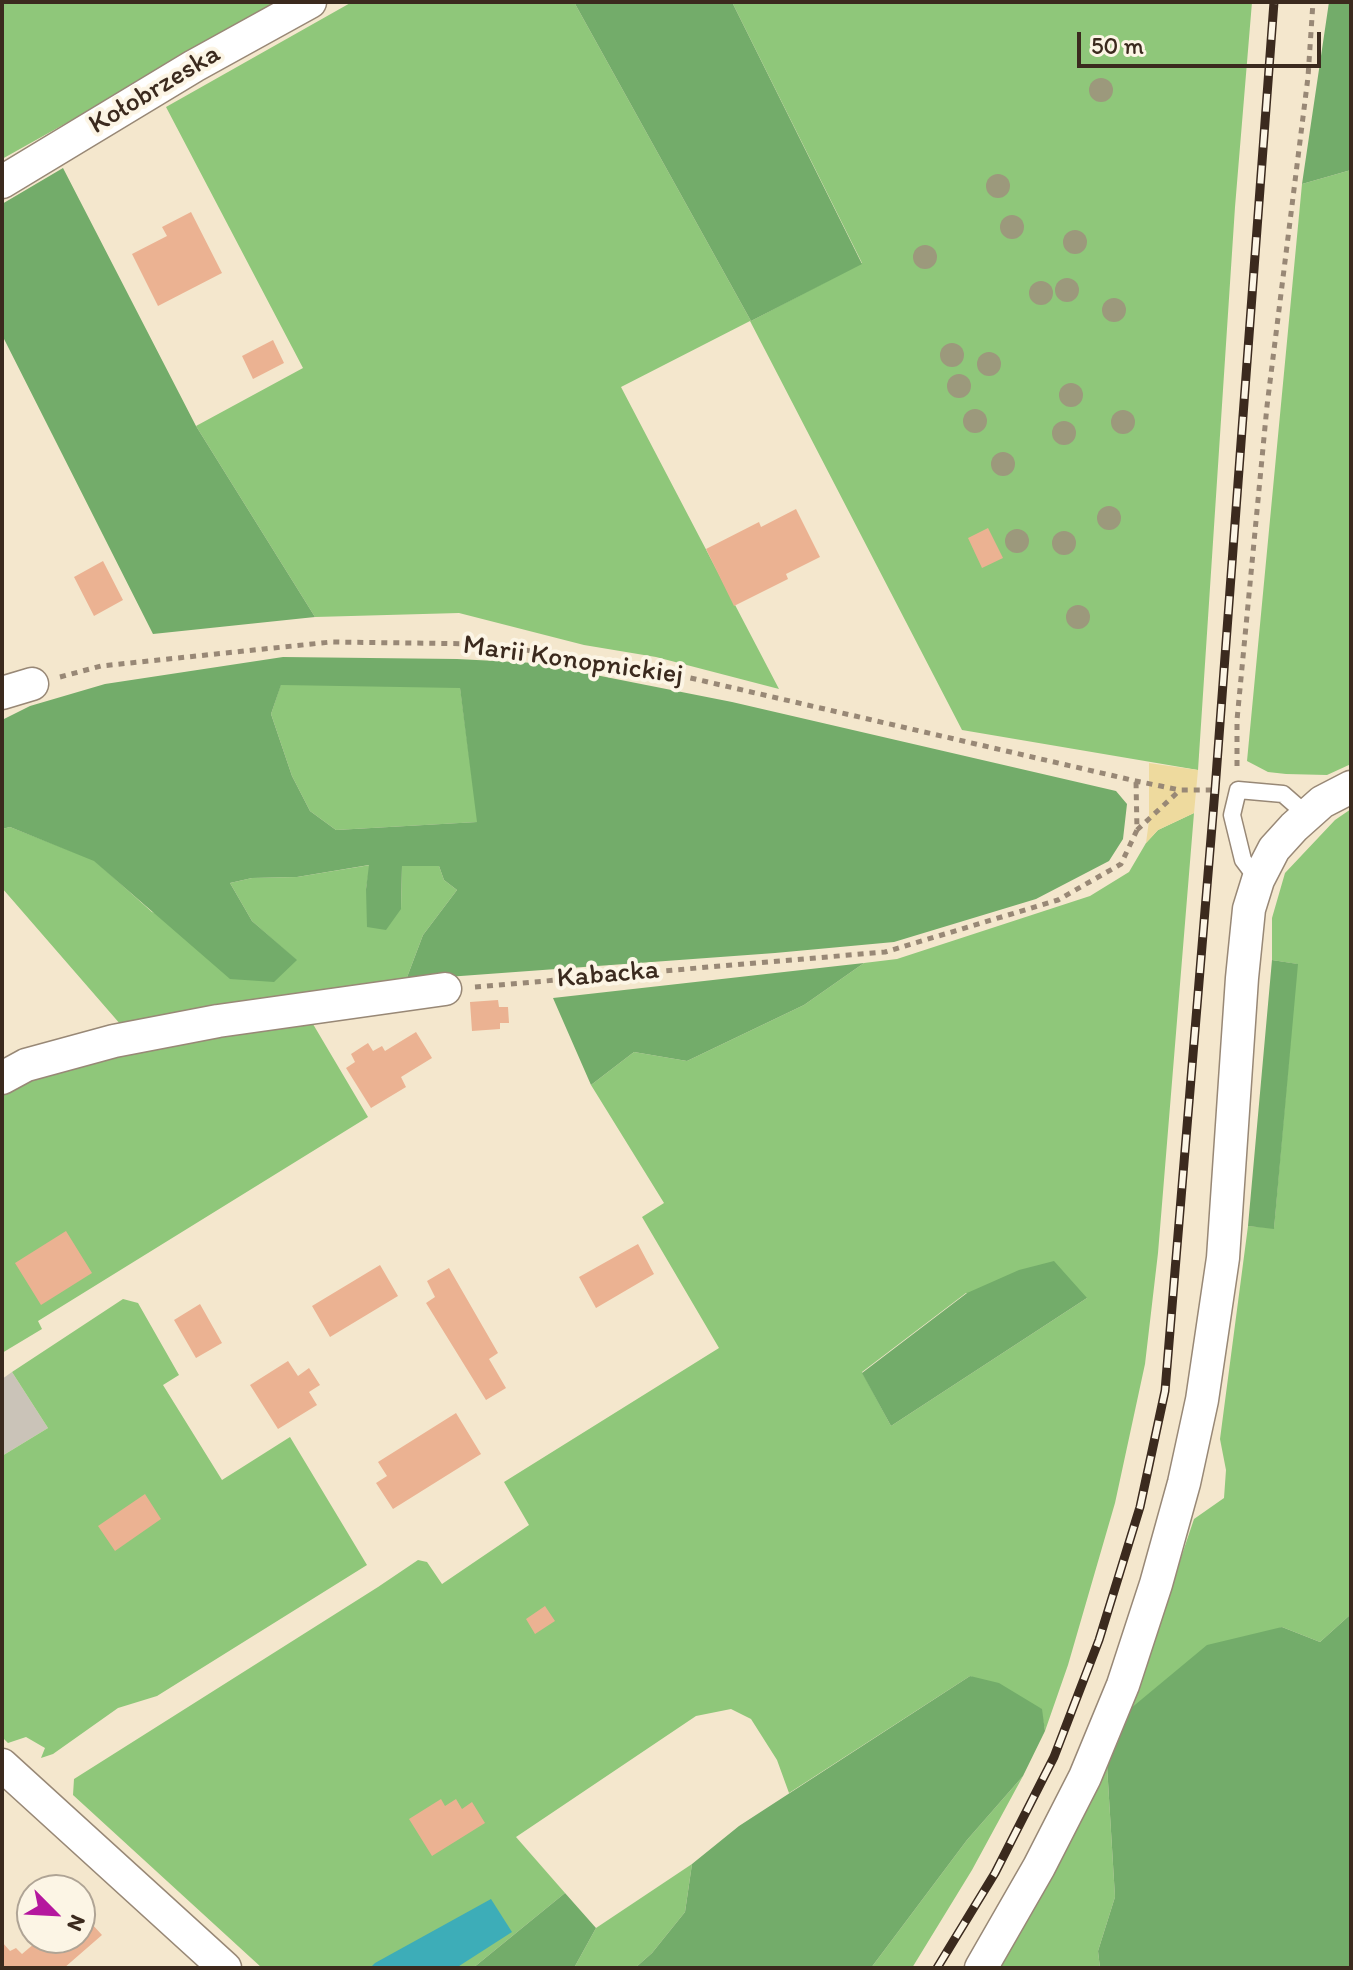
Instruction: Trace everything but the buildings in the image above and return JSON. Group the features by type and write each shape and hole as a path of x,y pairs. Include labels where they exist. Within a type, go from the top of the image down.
{"street":[{"name":"Kołobrzeska","path":"2,182 194,66 310,2"},
{"path":"981,1968 1039,1867 1096,1751 1123,1685 1184,1483 1202,1400 1223,1258 1242,978 1249,909 1258,880 1274,849 1307,815 1322,802 1351,787"},
{"path":"2,1078 26,1065 114,1041 218,1021 445,989"},
{"path":"2,1765 225,1968"}],"lane":[{"path":"1258,880 1243,860 1232,815 1238,790 1283,794 1307,815"}],"path":[{"path":"1238,790 1240,688 1267,406 1308,77 1313,2"},
{"name":"Marii Konopnickiej","path":"17,688 101,666 331,642 488,644 669,673 1180,790 1238,790"},
{"name":"Kabacka","path":"445,989 885,952 1058,900 1121,864 1137,830 1136,781"},
{"path":"1137,830 1180,790"}],"shaded area":[{"path":"12,1372 48,1428 2,1456 2,1379"}],"green space":[{"path":"2,2 283,2 2,159"},
{"path":"352,2 574,2 751,321 862,263 732,2 1252,2 1235,207 1198,770 962,730 750,321 621,387 779,689 656,657 584,645 459,613 315,617 196,426 303,368 166,107"},
{"path":"574,2 732,2 862,264 751,321"},
{"path":"1329,2 1351,2 1351,170 1302,184"},
{"path":"63,168 196,426 315,617 153,634 2,335 2,204"},
{"path":"1351,170 1351,764 1327,775 1268,772 1247,761 1302,184"},
{"path":"283,657 535,663 732,702 1116,791 1127,804 1123,839 1109,861 1036,899 894,942 406,980 423,935 457,890 444,880 439,866 402,866 401,909 386,930 367,927 369,865 297,877 252,878 230,883 252,921 297,960 274,982 230,979 94,861 10,827 2,829 2,720 30,706 105,684","holes":["281,685 460,688 477,822 336,830 310,811 292,776 271,714"]},
{"path":"281,684 460,687 478,822 336,830 310,811 292,776 271,714"},
{"path":"1351,809 1351,1614 1320,1642 1282,1627 1130,1709 1194,1519 1224,1498 1226,1470 1220,1439 1248,1226 1274,1228 1297,964 1272,960 1272,918 1285,873 1335,820"},
{"path":"1194,813 1158,1253 1145,1364 1115,1503 1068,1665 1045,1731 1041,1709 970,1676 789,1793 777,1760 751,1719 731,1709 696,1716 516,1837 565,1893 473,1968 262,1968 73,1795 74,1779 418,1560 427,1562 442,1584 529,1525 504,1482 719,1348 642,1217 664,1203 591,1085 634,1052 687,1061 804,1005 864,963 897,959 1090,896 1129,872 1146,843 1158,830","holes":["966,1293 1087,1298 891,1426 862,1372"]},
{"path":"10,827 94,860 152,912 296,960 252,921 230,883 252,878 297,877 370,865 366,889 401,909 402,865 439,866 444,880 457,890 423,935 406,980 121,1025 2,888 2,829"},
{"path":"1272,960 1298,964 1274,1229 1248,1226"},
{"path":"864,963 804,1005 687,1061 634,1052 591,1085 553,998"},
{"path":"310,1019 368,1117 38,1321 42,1329 2,1353 2,1094 43,1067"},
{"path":"1054,1261 1087,1298 891,1426 862,1373 967,1293 1019,1270"},
{"path":"123,1299 138,1303 179,1375 163,1385 222,1480 290,1437 367,1565 157,1696 118,1708 53,1754 41,1758 45,1748 26,1737 8,1743 2,1737 2,1456 48,1428 12,1372"},
{"path":"1351,1614 1351,1968 1100,1968 1098,1951 1115,1897 1107,1765 1130,1709 1207,1645 1282,1627 1320,1642"},
{"path":"970,1676 999,1683 1042,1709 1045,1731 1023,1776 967,1840 871,1968 635,1968 652,1953 685,1912 692,1864 739,1826"},
{"path":"1107,1765 1115,1897 1098,1951 1100,1968 1000,1968"},
{"path":"1023,1776 972,1870 912,1968 871,1968 967,1840"},
{"path":"692,1864 685,1912 652,1953 635,1968 574,1968 596,1928"},
{"path":"565,1893 596,1928 574,1968 473,1968"}],"sand":[{"path":"1149,763 1198,770 1194,813 1158,830 1146,843 1149,821"}],"water":[{"path":"491,1899 512,1932 456,1968 370,1968 375,1963"}],"railway":[{"path":"937,1968 995,1873 1054,1757 1099,1640 1140,1507 1165,1391 1215,790 1274,2"}]}
